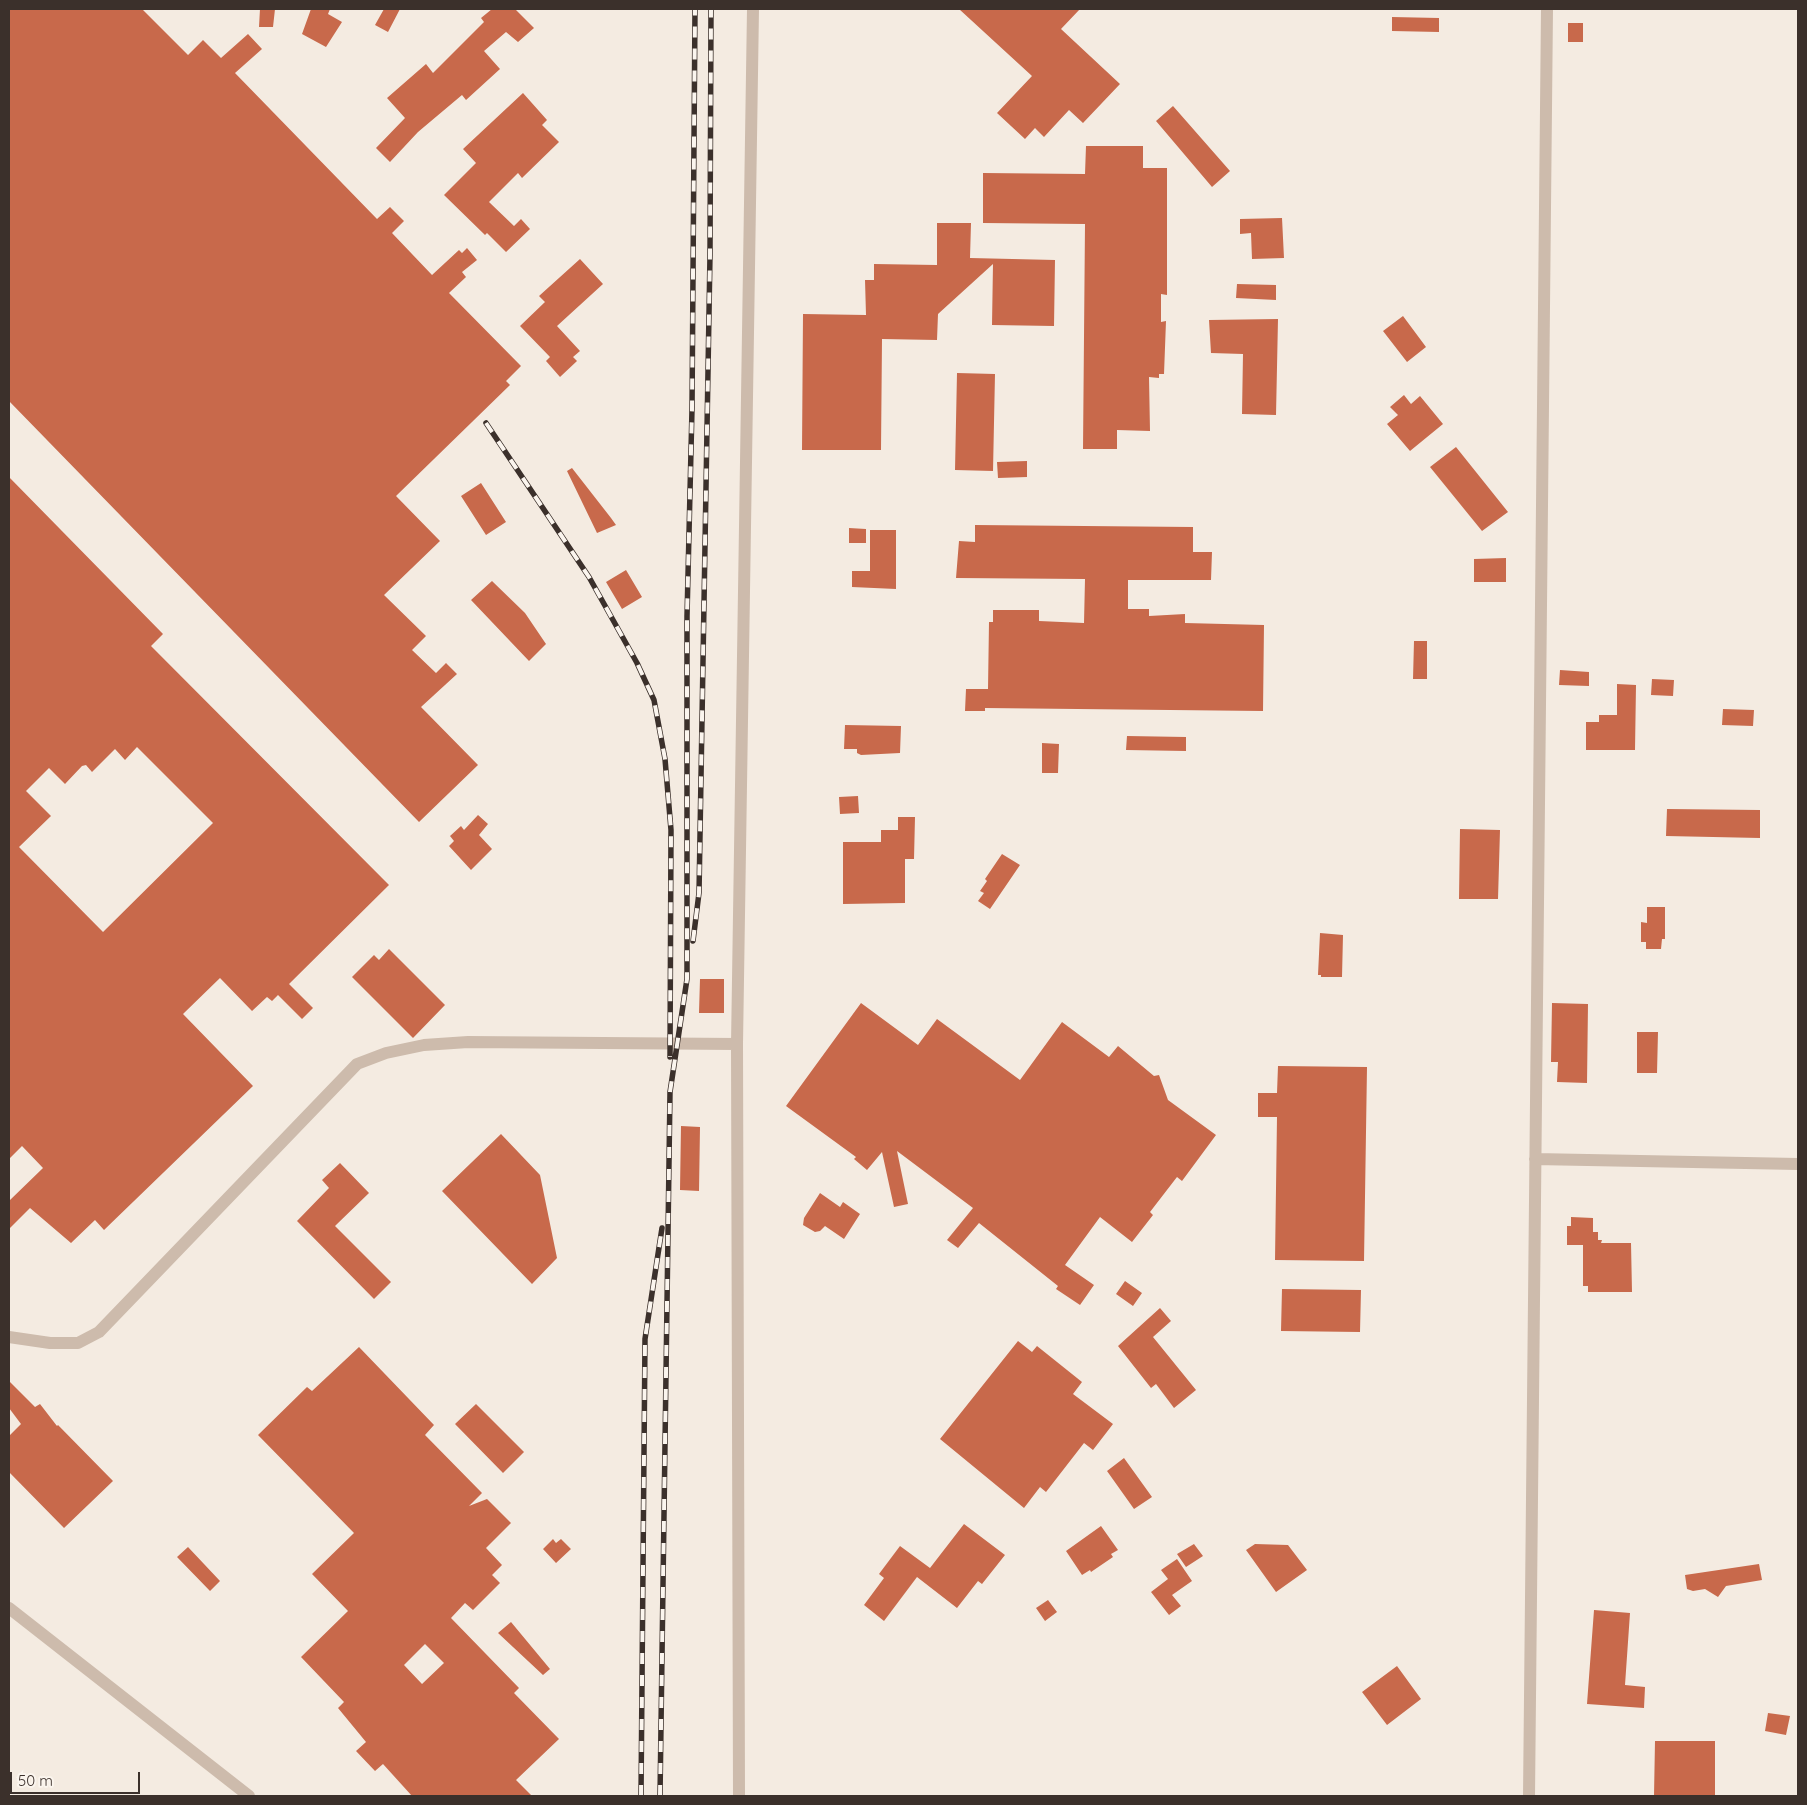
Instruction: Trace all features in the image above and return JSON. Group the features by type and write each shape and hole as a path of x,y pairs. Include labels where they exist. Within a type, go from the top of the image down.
{"lane":[{"path":"739,1796 737,1044 753,9"},
{"path":"1529,1796 1547,9"},
{"path":"9,1337 50,1344 78,1343 99,1332 357,1064 386,1054 424,1045 468,1042 737,1044"},
{"path":"1535,1159 1798,1164"},
{"path":"9,1608 250,1796"}],"building":[{"path":"9,9 142,9 188,55 203,40 221,58 248,34 262,49 235,73 377,219 390,207 404,221 392,233 432,275 459,250 462,253 467,248 477,260 462,272 466,277 449,293 521,366 506,381 510,385 396,496 440,541 384,595 426,636 412,650 436,673 446,663 457,674 421,707 478,765 419,822 9,401"},
{"path":"260,9 275,9 273,27 259,27"},
{"path":"311,9 330,9 328,14 342,22 326,47 302,34"},
{"path":"384,9 400,9 388,32 375,25"},
{"path":"492,9 515,9 534,28 518,42 506,32 484,51 500,69 466,100 462,95 418,132 390,162 376,148 405,118 387,98 426,64 433,73 484,22 481,18"},
{"path":"959,9 1080,9 1061,29 1120,84 1083,123 1069,110 1044,137 1035,128 1025,139 997,113 1032,76"},
{"path":"1392,17 1439,18 1439,32 1392,31"},
{"path":"1568,23 1583,23 1583,42 1568,42"},
{"path":"523,93 547,120 542,125 559,142 522,178 518,173 489,202 514,226 521,219 530,229 506,252 487,233 485,235 444,195 476,163 463,149"},
{"path":"1173,106 1230,171 1212,187 1156,121"},
{"path":"1086,146 1143,146 1143,168 1167,168 1167,295 1161,294 1161,322 1166,321 1164,374 1159,374 1159,378 1149,377 1150,431 1117,430 1117,449 1083,449 1085,224 983,223 983,173 1085,174"},
{"path":"1282,218 1284,258 1252,259 1251,233 1240,234 1240,219"},
{"path":"937,223 971,223 970,258 1055,260 1054,326 992,325 993,264 938,314 937,340 882,339 881,450 802,450 803,314 866,315 865,280 874,280 874,264 937,265"},
{"path":"580,259 603,284 557,326 580,351 573,357 577,361 560,377 546,361 550,357 520,326 545,302 539,296"},
{"path":"1237,284 1276,285 1276,300 1236,298"},
{"path":"1403,316 1426,347 1407,362 1383,331"},
{"path":"1278,319 1276,415 1242,414 1243,354 1211,353 1209,320"},
{"path":"957,373 995,374 993,471 955,470"},
{"path":"1404,395 1411,404 1420,396 1443,424 1410,451 1387,424 1398,415 1390,407"},
{"path":"1456,447 1508,512 1482,531 1430,467"},
{"path":"1027,461 1027,477 998,478 997,462"},
{"path":"572,468 616,525 597,533 567,471"},
{"path":"9,477 163,634 151,646 389,885 289,984 313,1008 302,1019 278,995 272,1001 267,997 252,1011 220,978 183,1014 253,1086 104,1230 95,1220 71,1243 30,1208 9,1229 9,1201 43,1168 22,1146 9,1159","holes":["137,747 213,823 103,932 19,847 51,816 26,791 49,768 65,784 82,766 86,765 92,772 115,749 125,760"]},
{"path":"481,483 506,522 486,535 461,496"},
{"path":"975,525 1193,527 1193,552 1212,552 1211,580 1128,580 1128,609 1149,609 1149,616 1185,614 1185,623 1264,625 1263,711 985,708 985,711 965,711 966,689 988,689 989,622 993,622 993,610 1039,610 1039,621 1084,623 1085,579 956,578 959,541 975,542"},
{"path":"849,528 866,529 866,543 849,543"},
{"path":"870,530 896,530 896,589 852,587 852,571 870,571"},
{"path":"1506,558 1506,582 1474,582 1474,559"},
{"path":"626,570 642,597 622,609 606,582"},
{"path":"492,581 525,613 546,644 529,661 471,600"},
{"path":"1414,641 1427,641 1427,679 1413,679"},
{"path":"1560,670 1589,672 1589,686 1559,685"},
{"path":"1652,679 1674,680 1673,696 1651,695"},
{"path":"1617,684 1636,685 1635,750 1586,750 1586,722 1599,722 1599,715 1617,715"},
{"path":"1723,709 1754,710 1753,726 1722,725"},
{"path":"845,725 901,726 900,753 861,755 857,753 857,749 844,749"},
{"path":"1127,736 1186,737 1186,751 1126,750"},
{"path":"1042,743 1059,744 1058,773 1042,773"},
{"path":"858,796 859,813 840,814 839,797"},
{"path":"1667,809 1760,810 1760,838 1666,836"},
{"path":"478,815 488,824 479,835 492,849 471,870 449,846 454,841 450,836 461,826 464,830"},
{"path":"898,817 915,817 914,859 905,859 905,903 843,904 843,842 881,842 881,830 898,830"},
{"path":"1460,829 1500,830 1498,899 1459,899"},
{"path":"1002,854 1020,865 990,909 978,901 984,893 980,891 987,881 985,879"},
{"path":"1647,907 1665,907 1665,939 1662,939 1661,949 1646,949 1646,942 1641,942 1641,922 1647,923"},
{"path":"1320,933 1343,935 1342,977 1321,977 1321,975 1318,975"},
{"path":"389,949 445,1005 413,1038 352,977 374,955 379,960"},
{"path":"700,979 724,979 724,1013 699,1013"},
{"path":"861,1003 918,1045 937,1019 1020,1080 1062,1022 1109,1057 1118,1046 1154,1076 1159,1075 1168,1100 1216,1135 1182,1181 1177,1177 1150,1212 1153,1215 1132,1242 1100,1217 1065,1265 1094,1285 1080,1305 1056,1289 1058,1286 979,1223 958,1248 947,1240 973,1208 897,1151 908,1204 894,1207 882,1152 867,1170 854,1159 856,1157 786,1106"},
{"path":"1552,1003 1588,1004 1587,1083 1557,1082 1558,1062 1551,1062"},
{"path":"1637,1032 1658,1032 1657,1073 1637,1073"},
{"path":"1278,1066 1367,1067 1364,1261 1275,1260 1277,1117 1258,1117 1258,1093 1277,1093"},
{"path":"681,1126 700,1127 699,1191 680,1190"},
{"path":"501,1134 540,1175 557,1258 532,1284 442,1191"},
{"path":"340,1163 369,1193 335,1226 391,1282 374,1299 297,1221 329,1188 322,1180"},
{"path":"820,1193 840,1207 843,1202 860,1214 844,1239 825,1226 820,1231 815,1232 803,1225 804,1218"},
{"path":"1571,1217 1593,1218 1593,1232 1598,1232 1598,1240 1602,1240 1601,1243 1631,1243 1632,1292 1588,1292 1588,1286 1583,1286 1583,1245 1567,1245 1567,1226 1571,1226"},
{"path":"1125,1281 1142,1293 1133,1306 1116,1294"},
{"path":"1282,1289 1361,1290 1360,1332 1281,1331"},
{"path":"1160,1308 1171,1321 1153,1337 1196,1390 1174,1408 1156,1384 1151,1388 1118,1346"},
{"path":"1018,1341 1032,1352 1037,1346 1082,1382 1073,1394 1113,1424 1093,1450 1084,1443 1046,1492 1040,1487 1024,1508 940,1439"},
{"path":"359,1347 434,1425 425,1435 482,1493 469,1506 487,1499 511,1523 486,1548 502,1565 492,1575 500,1583 473,1610 465,1603 451,1618 519,1688 514,1693 559,1739 516,1780 532,1796 412,1796 383,1764 375,1771 356,1751 366,1742 338,1708 344,1702 301,1657 348,1611 312,1574 354,1533 258,1435 307,1387 312,1391","holes":["425,1644 444,1663 422,1684 404,1665"]},
{"path":"9,1381 35,1407 40,1404 57,1426 113,1481 64,1528 9,1472 9,1436 21,1424 9,1408"},
{"path":"476,1404 524,1452 503,1473 455,1424"},
{"path":"1124,1458 1152,1497 1134,1509 1107,1471"},
{"path":"964,1524 1005,1555 982,1584 978,1581 957,1608 917,1577 884,1621 864,1605 884,1578 879,1574 900,1546 930,1568"},
{"path":"1101,1526 1118,1550 1111,1554 1113,1557 1091,1572 1090,1570 1082,1575 1066,1551"},
{"path":"553,1539 556,1543 561,1539 571,1549 556,1563 543,1549"},
{"path":"1194,1544 1203,1556 1186,1567 1177,1554"},
{"path":"1255,1544 1288,1545 1307,1570 1276,1592 1246,1550"},
{"path":"188,1547 220,1581 210,1591 177,1557"},
{"path":"1177,1559 1192,1581 1172,1595 1181,1606 1169,1615 1151,1592 1168,1579 1161,1570"},
{"path":"1759,1564 1762,1580 1726,1586 1718,1597 1705,1589 1693,1591 1687,1589 1685,1575"},
{"path":"1048,1600 1057,1612 1045,1621 1036,1608"},
{"path":"1594,1610 1630,1613 1625,1685 1645,1687 1644,1708 1587,1704"},
{"path":"511,1622 550,1669 543,1675 498,1633"},
{"path":"1397,1666 1421,1699 1387,1725 1362,1692"},
{"path":"1768,1713 1790,1716 1786,1735 1765,1731"},
{"path":"1655,1741 1715,1741 1715,1796 1654,1796"}],"railway":[{"path":"660,1796 670,1092 687,979 687,616 692,409 695,9"},
{"path":"693,941 699,893 710,255 711,9"},
{"path":"486,423 589,577 637,663 654,700 665,759 671,830 670,1057"},
{"path":"641,1796 645,1339 662,1228"}]}
